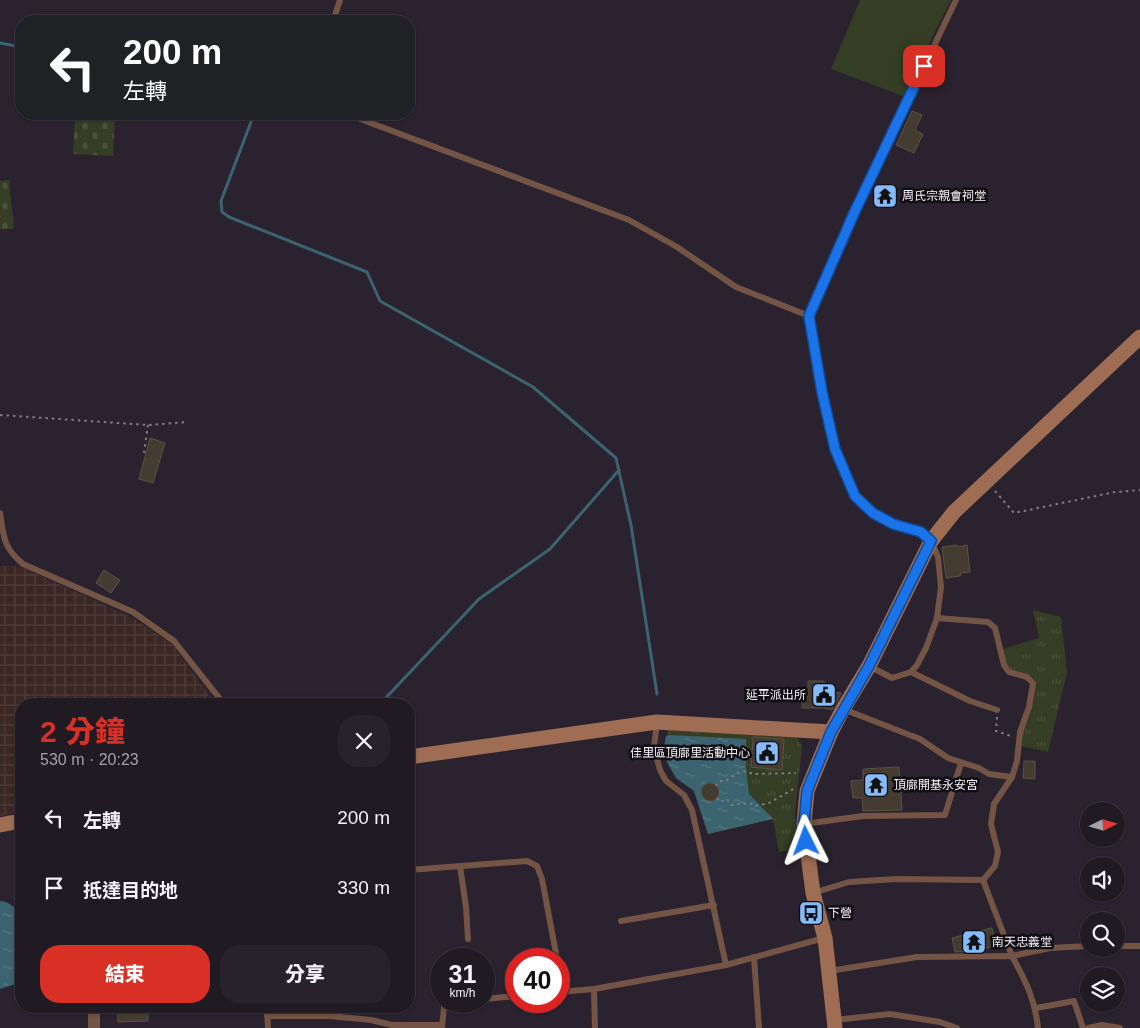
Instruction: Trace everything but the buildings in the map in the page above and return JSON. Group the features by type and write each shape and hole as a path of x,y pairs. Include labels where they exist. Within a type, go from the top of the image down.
{"street":[{"path":"835,1024 825,938 812,893 804,824 807,791 831,732 869,666 931,541 954,512 1140,337"},
{"path":"415,756 657,722 831,732"},
{"path":"0,825 15,822"},
{"path":"94,1013 94,1028"}],"lane":[{"path":"335,15 340,0"},
{"path":"869,666 892,678 911,672 917,665 926,648 937,618 941,587 938,557 931,541 921,532 893,524 873,513 855,496 835,449 822,392 809,316 855,211 956,0"},
{"path":"363,120 629,220 678,247 736,287 809,316"},
{"path":"0,513 5,544 12,555 23,564 133,612 174,641 219,698"},
{"path":"937,618 988,622 995,628 1004,665 1009,672 1027,678 1033,683 1029,707 1020,732 1017,761 1012,777 994,804 990,824 998,852 995,866 984,880"},
{"path":"911,672 970,701 997,710"},
{"path":"843,709 920,739 948,758 960,763 979,768 989,774 1012,777"},
{"path":"657,722 654,747 660,770 666,782 684,795 692,810 726,965"},
{"path":"804,824 863,816 945,815 960,763"},
{"path":"415,870 527,861 537,866 542,879 556,948"},
{"path":"460,866 466,907 468,940"},
{"path":"812,893 849,882 896,879 984,880"},
{"path":"984,880 1012,956 1025,979 1036,1008 1038,1028"},
{"path":"621,921 714,905"},
{"path":"570,990 594,989 726,965 825,938"},
{"path":"829,971 918,957 1012,956 1050,948 1080,946"},
{"path":"1125,946 1140,946"},
{"path":"754,957 759,1028"},
{"path":"594,989 595,1028"},
{"path":"1036,1008 1074,1001 1083,1028"},
{"path":"268,1028 267,1016 330,1016 371,1020 392,1025 442,1027 443,1013"},
{"path":"835,1024 890,1014 940,1022 957,1028"},
{"path":"1088,1028 1102,1026 1120,1028"}],"path":[{"path":"0,415 148,425 187,422"},
{"path":"144,453 148,425"},
{"path":"987,482 1014,513 1115,492 1140,490"},
{"path":"997,710 996,731 1019,738"},
{"path":"716,786 720,780 726,781 731,776 746,771 753,774 796,773"},
{"path":"717,798 720,802 726,799 731,805 750,803 755,806 769,803 795,788"}],"shaded area":[{"path":"0,566 19,566 131,617 172,644 209,695 205,698 15,698 15,813 0,816"}],"green space":[{"path":"860,0 951,0 903,96 831,69"},
{"path":"75,120 115,120 113,156 73,154"},
{"path":"9,180 14,229 0,229 0,181"},
{"path":"1033,610 1061,617 1067,672 1048,752 1021,746 1022,733 1031,709 1035,680 1028,674 1011,669 1005,662 1003,649 1039,638"},
{"path":"668,730 795,734 802,746 795,814 799,848 779,852 773,819 708,834 694,791 676,778 667,762 664,747"}],"water":[{"path":"666,736 746,739 746,768 749,794 773,819 708,834 694,791 676,778 667,762 664,747"},
{"path":"0,901 15,907 15,984 0,989"}],"waterway":[{"path":"0,43 15,46"},
{"path":"252,120 221,201 222,212 229,217 367,272 380,301 533,387 616,458 631,525 657,694"},
{"path":"386,698 479,599 550,549 619,470"}],"place":[{"name":"周氏宗親會祠堂","path":"885,196"},
{"name":"延平派出所","path":"824,695"},
{"name":"佳里區頂廍里活動中心","path":"767,753"},
{"name":"頂廍開基永安宮","path":"876,785"},
{"name":"下營","path":"811,913"},
{"name":"南天忠義堂","path":"974,942"}],"route":[{"path":"806,841 804,824 807,791 831,732 869,666 931,541 921,532 893,524 873,513 855,496 835,449 822,392 809,316 855,211 924,66"}]}
